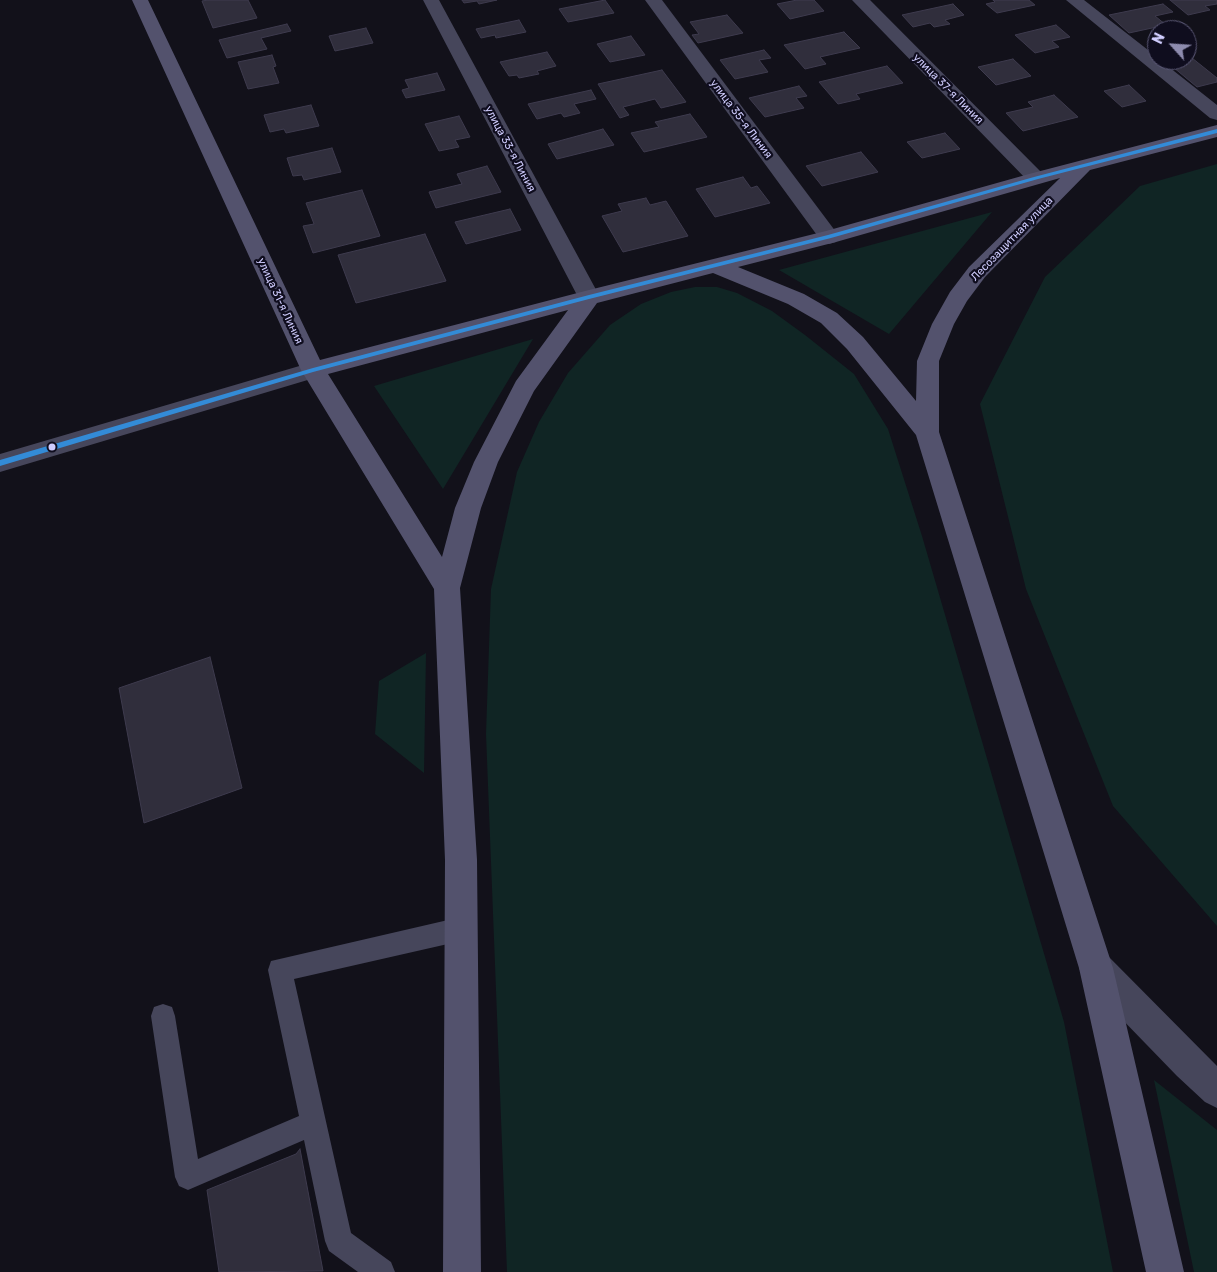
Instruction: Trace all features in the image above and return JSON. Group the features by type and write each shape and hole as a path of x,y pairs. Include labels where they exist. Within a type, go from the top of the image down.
{"main road":[{"name":"улица 31-я Линия","path":"140,0 313,370 447,588"},
{"name":"Лесозащитная улица","path":"589,297 829,237 1036,178 1217,131"},
{"name":"Лесозащитная улица","path":"927,432 928,361 943,324 958,297 977,272 1083,166"},
{"path":"716,266 796,299 829,318 873,363 927,432 1096,968 1165,1272"},
{"path":"313,370 589,297"},
{"path":"462,1272 461,860 447,588 468,508 486,462 524,387 589,297"}],"street":[{"name":"улица 33-я Линия","path":"431,0 589,297"},
{"name":"улица 35-я Линия","path":"652,0 829,237"},
{"name":"улица 37-я Линия","path":"860,0 1036,178"},
{"path":"1074,0 1217,114"},
{"path":"0,463 313,370"},
{"path":"1096,968 1189,1064 1217,1090"}],"lane":[{"path":"382,1272 339,1241 280,970 461,929"},
{"path":"163,1016 188,1177 314,1123"}],"green space":[{"path":"1217,164 1217,926 1113,806 1026,589 980,404 1045,277 1140,186"},
{"path":"992,212 889,334 779,270"},
{"path":"695,287 717,287 737,293 772,311 805,335 854,374 888,429 922,536 1064,1022 1113,1272 507,1272 486,734 491,589 517,472 539,422 568,373 610,325 641,304 671,292"},
{"path":"533,339 443,489 374,386"},
{"path":"426,653 424,773 375,734 379,681"},
{"path":"1154,1080 1217,1130 1217,1272 1194,1272"}],"building":[{"path":"248,0 257,18 213,28 202,1"},
{"path":"462,0 497,0 479,4 477,1 464,3"},
{"path":"605,0 614,13 568,22 559,9"},
{"path":"797,0 814,0 824,11 790,19 777,4"},
{"path":"993,0 1029,0 1035,5 997,13 986,4 995,2"},
{"path":"1170,0 1217,0 1217,4 1205,6 1210,10 1188,15"},
{"path":"953,4 964,15 945,20 950,24 934,27 930,23 913,27 902,15"},
{"path":"1163,4 1173,12 1155,16 1160,20 1147,20 1147,29 1129,33 1109,15"},
{"path":"727,15 743,33 698,43 692,35 699,34 690,22"},
{"path":"519,20 526,32 496,38 495,35 481,38 476,29"},
{"path":"287,24 291,31 261,38 267,49 227,58 219,40"},
{"path":"1056,25 1070,37 1052,41 1059,47 1035,53 1015,35"},
{"path":"366,28 373,43 335,51 329,36"},
{"path":"844,32 860,48 820,57 826,64 805,69 784,45"},
{"path":"631,36 645,55 610,62 597,44"},
{"path":"764,50 771,58 759,60 768,72 735,79 720,60"},
{"path":"547,52 556,66 537,71 539,74 519,78 517,75 509,76 500,62"},
{"path":"272,55 276,66 273,67 279,83 248,89 238,62"},
{"path":"1013,59 1031,76 996,85 978,67"},
{"path":"1197,62 1217,78 1217,82 1197,87 1177,70 1197,70"},
{"path":"887,66 903,83 856,94 860,99 838,104 819,82"},
{"path":"662,70 686,102 661,108 655,99 623,107 629,115 620,118 598,84"},
{"path":"437,73 445,90 406,98 402,90 409,88 405,80"},
{"path":"1129,85 1146,101 1122,107 1104,91"},
{"path":"799,86 807,96 796,98 804,108 765,117 749,98"},
{"path":"591,90 596,99 574,104 580,113 564,117 561,113 537,119 528,104"},
{"path":"1054,95 1078,117 1023,131 1006,113 1033,107 1028,102"},
{"path":"311,105 319,126 286,133 284,129 270,132 264,115"},
{"path":"690,114 707,137 644,152 631,133 659,127 655,122"},
{"path":"459,116 470,137 455,140 459,147 439,151 425,124"},
{"path":"603,129 614,145 557,159 548,144"},
{"path":"945,133 960,149 922,158 907,142"},
{"path":"332,148 341,172 304,180 302,175 293,176 287,158"},
{"path":"861,152 878,172 822,186 806,166"},
{"path":"487,166 501,192 436,208 429,192 462,184 457,174"},
{"path":"743,177 751,188 757,186 770,203 715,217 696,189"},
{"path":"362,190 380,236 313,253 303,226 314,224 306,203"},
{"path":"646,198 650,205 666,201 688,236 623,252 602,216 622,211 618,204"},
{"path":"510,209 521,230 466,244 455,222"},
{"path":"425,234 446,281 356,303 338,255"},
{"path":"210,657 242,788 144,823 119,688"},
{"path":"300,1149 323,1271 219,1272 207,1190 296,1154"}],"transit line":[{"path":"0,463 313,370 589,297 829,237 1036,178 1217,131"}]}
